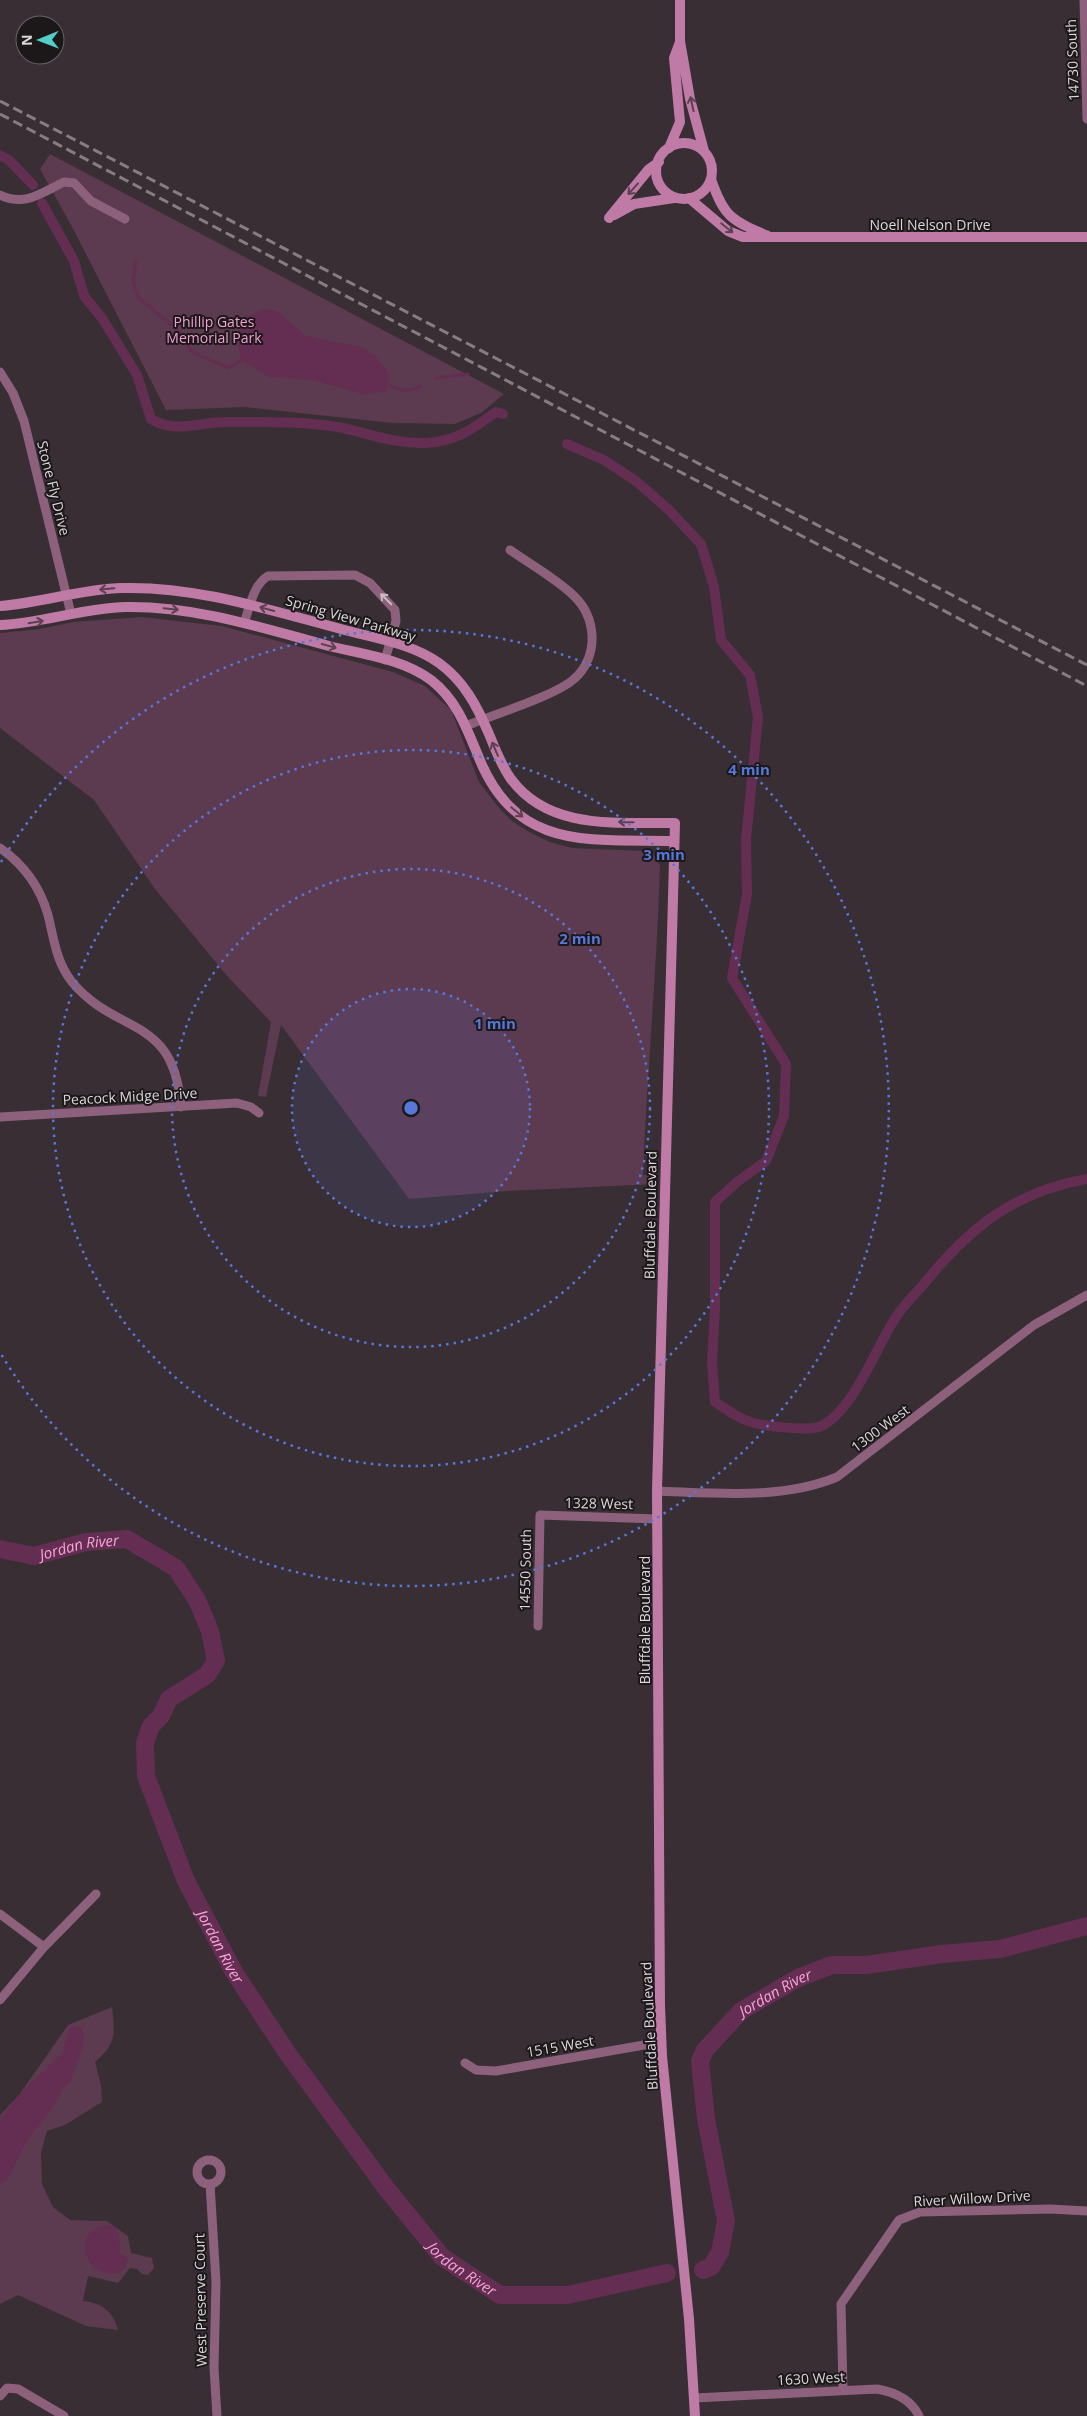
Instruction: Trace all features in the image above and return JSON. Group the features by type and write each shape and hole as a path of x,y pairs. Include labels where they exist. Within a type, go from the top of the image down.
{"street":[{"path":"680,0 680,41 690,99 704,151 710,164 710,179 704,190 688,198 674,198 634,204 609,218 649,169 659,162 669,148 680,122 674,58 680,41"},
{"name":"14730 South","path":"1084,0 1087,119"},
{"path":"669,148 687,143 694,144 704,151"},
{"path":"659,162 659,184 674,198"},
{"name":"Noell Nelson Drive","path":"710,179 720,205 728,215 746,226 773,238"},
{"path":"0,195 23,201 64,182 71,182 78,186 92,201 125,219"},
{"name":"Noell Nelson Drive","path":"688,198 728,231 743,237 1087,237"},
{"name":"Stone Fly Drive","path":"0,372 13,393 24,421 71,614"},
{"path":"466,726 564,686 581,671 591,650 591,629 585,610 580,602 510,550"},
{"path":"244,623 261,581 273,575 355,575 370,583 395,610 396,621 385,660"},
{"name":"Spring View Parkway","path":"0,606 33,603 105,589 153,589 202,594 390,642 427,655 450,672 468,691 511,779 528,797 547,810 587,821 674,823"},
{"path":"0,625 30,623 108,608 141,607 185,610 244,623 385,660 412,669 430,680 454,703 466,726 484,770 500,796 518,814 539,828 561,836 586,840 674,841"},
{"name":"Bluffdale Boulevard","path":"674,823 657,1491 661,2042 682,2240 695,2416"},
{"path":"0,848 18,863 40,894 48,915 56,952 72,982 95,1004 141,1029 167,1054 177,1076 181,1106"},
{"name":"Peacock Midge Drive","path":"0,1116 237,1103 244,1104 259,1113"},
{"name":"1300 West","path":"657,1491 711,1493 776,1491 799,1489 837,1477 1034,1325 1087,1295"},
{"name":"1328 West","path":"540,1515 657,1519"},
{"name":"14550 South","path":"538,1626 540,1515"},
{"path":"0,2000 44,1948 96,1894"},
{"path":"0,1914 44,1948"},
{"name":"1515 West","path":"464,2064 476,2070 496,2071 661,2042"},
{"name":"West Preserve Court","path":"210,2184 216,2282 214,2368 217,2416"},
{"name":"River Willow Drive","path":"843,2390 841,2304 899,2220 920,2212 1050,2209 1087,2211"},
{"path":"0,2396 7,2388 18,2389 64,2416"},
{"name":"1630 West","path":"695,2398 865,2389 888,2392 912,2404 919,2416"}],"green space":[{"name":"Phillip Gates Memorial Park","path":"50,154 504,394 481,413 455,424 392,423 245,407 166,410 71,225 40,169"},
{"path":"142,617 222,626 393,672 425,686 451,710 479,782 499,808 512,821 550,842 572,848 645,851 655,856 660,866 643,1175 654,1176 657,1184 508,1191 409,1199 281,1025 266,1097 258,1096 271,1022 228,977 155,889 94,800 0,728 0,633 40,629 73,622"},
{"path":"112,2007 113,2038 107,2049 95,2062 101,2085 102,2102 65,2125 47,2131 41,2153 42,2184 53,2207 70,2220 107,2221 128,2236 131,2253 152,2258 154,2268 148,2275 142,2274 137,2269 130,2268 118,2283 88,2276 83,2301 106,2309 116,2323 118,2330 86,2326 18,2295 0,2304 0,2115 19,2095 68,2025"}],"shaded area":[{"path":"264,309 277,311 306,336 362,347 375,356 386,369 389,378 386,391 366,395 313,380 269,377 241,360 237,339 244,317"},
{"path":"81,2027 84,2036 82,2051 70,2082 62,2090 56,2103 25,2144 8,2179 0,2185 0,2119 19,2095 62,2053 69,2029"},
{"path":"107,2225 115,2227 119,2235 120,2253 128,2258 125,2268 118,2273 102,2272 94,2267 88,2260 85,2250 86,2240 91,2231"}],"waterway":[{"path":"0,155 9,160 33,185"},
{"path":"42,203 74,261 84,296 102,318 137,375 151,419 169,426 178,427 216,422 314,424 343,428 393,440 425,443 455,437 463,434 496,412 503,414"},
{"path":"136,260 133,281 138,297 181,333 192,352 229,368 241,360"},
{"path":"436,378 468,374"},
{"path":"387,384 403,390 411,390 420,386"},
{"path":"567,444 604,460 636,481 669,510 701,544 714,587 721,640 750,675 758,717 746,840 747,894 732,978 786,1064 784,1116 766,1161 737,1182 715,1202 715,1310 712,1363 715,1402 748,1421 772,1426 813,1428 819,1427 831,1420 852,1395 897,1315 958,1246 976,1230 1015,1203 1037,1193 1087,1179"},
{"name":"Jordan River","path":"0,1549 34,1556 86,1542 127,1539 176,1568 197,1600 210,1631 216,1661 207,1675 169,1699 161,1716 151,1726 145,1743 146,1776 186,1881 234,1972 288,2054 386,2188 442,2257 500,2295 568,2295 667,2273"},
{"name":"Jordan River","path":"703,2270 711,2267 720,2252 726,2221 706,2119 700,2061 705,2050 741,2011 798,1978 832,1965 866,1965 942,1954 1000,1949 1087,1926"}],"railway":[{"path":"0,101 1087,665"},
{"path":"0,114 1087,686"}]}
